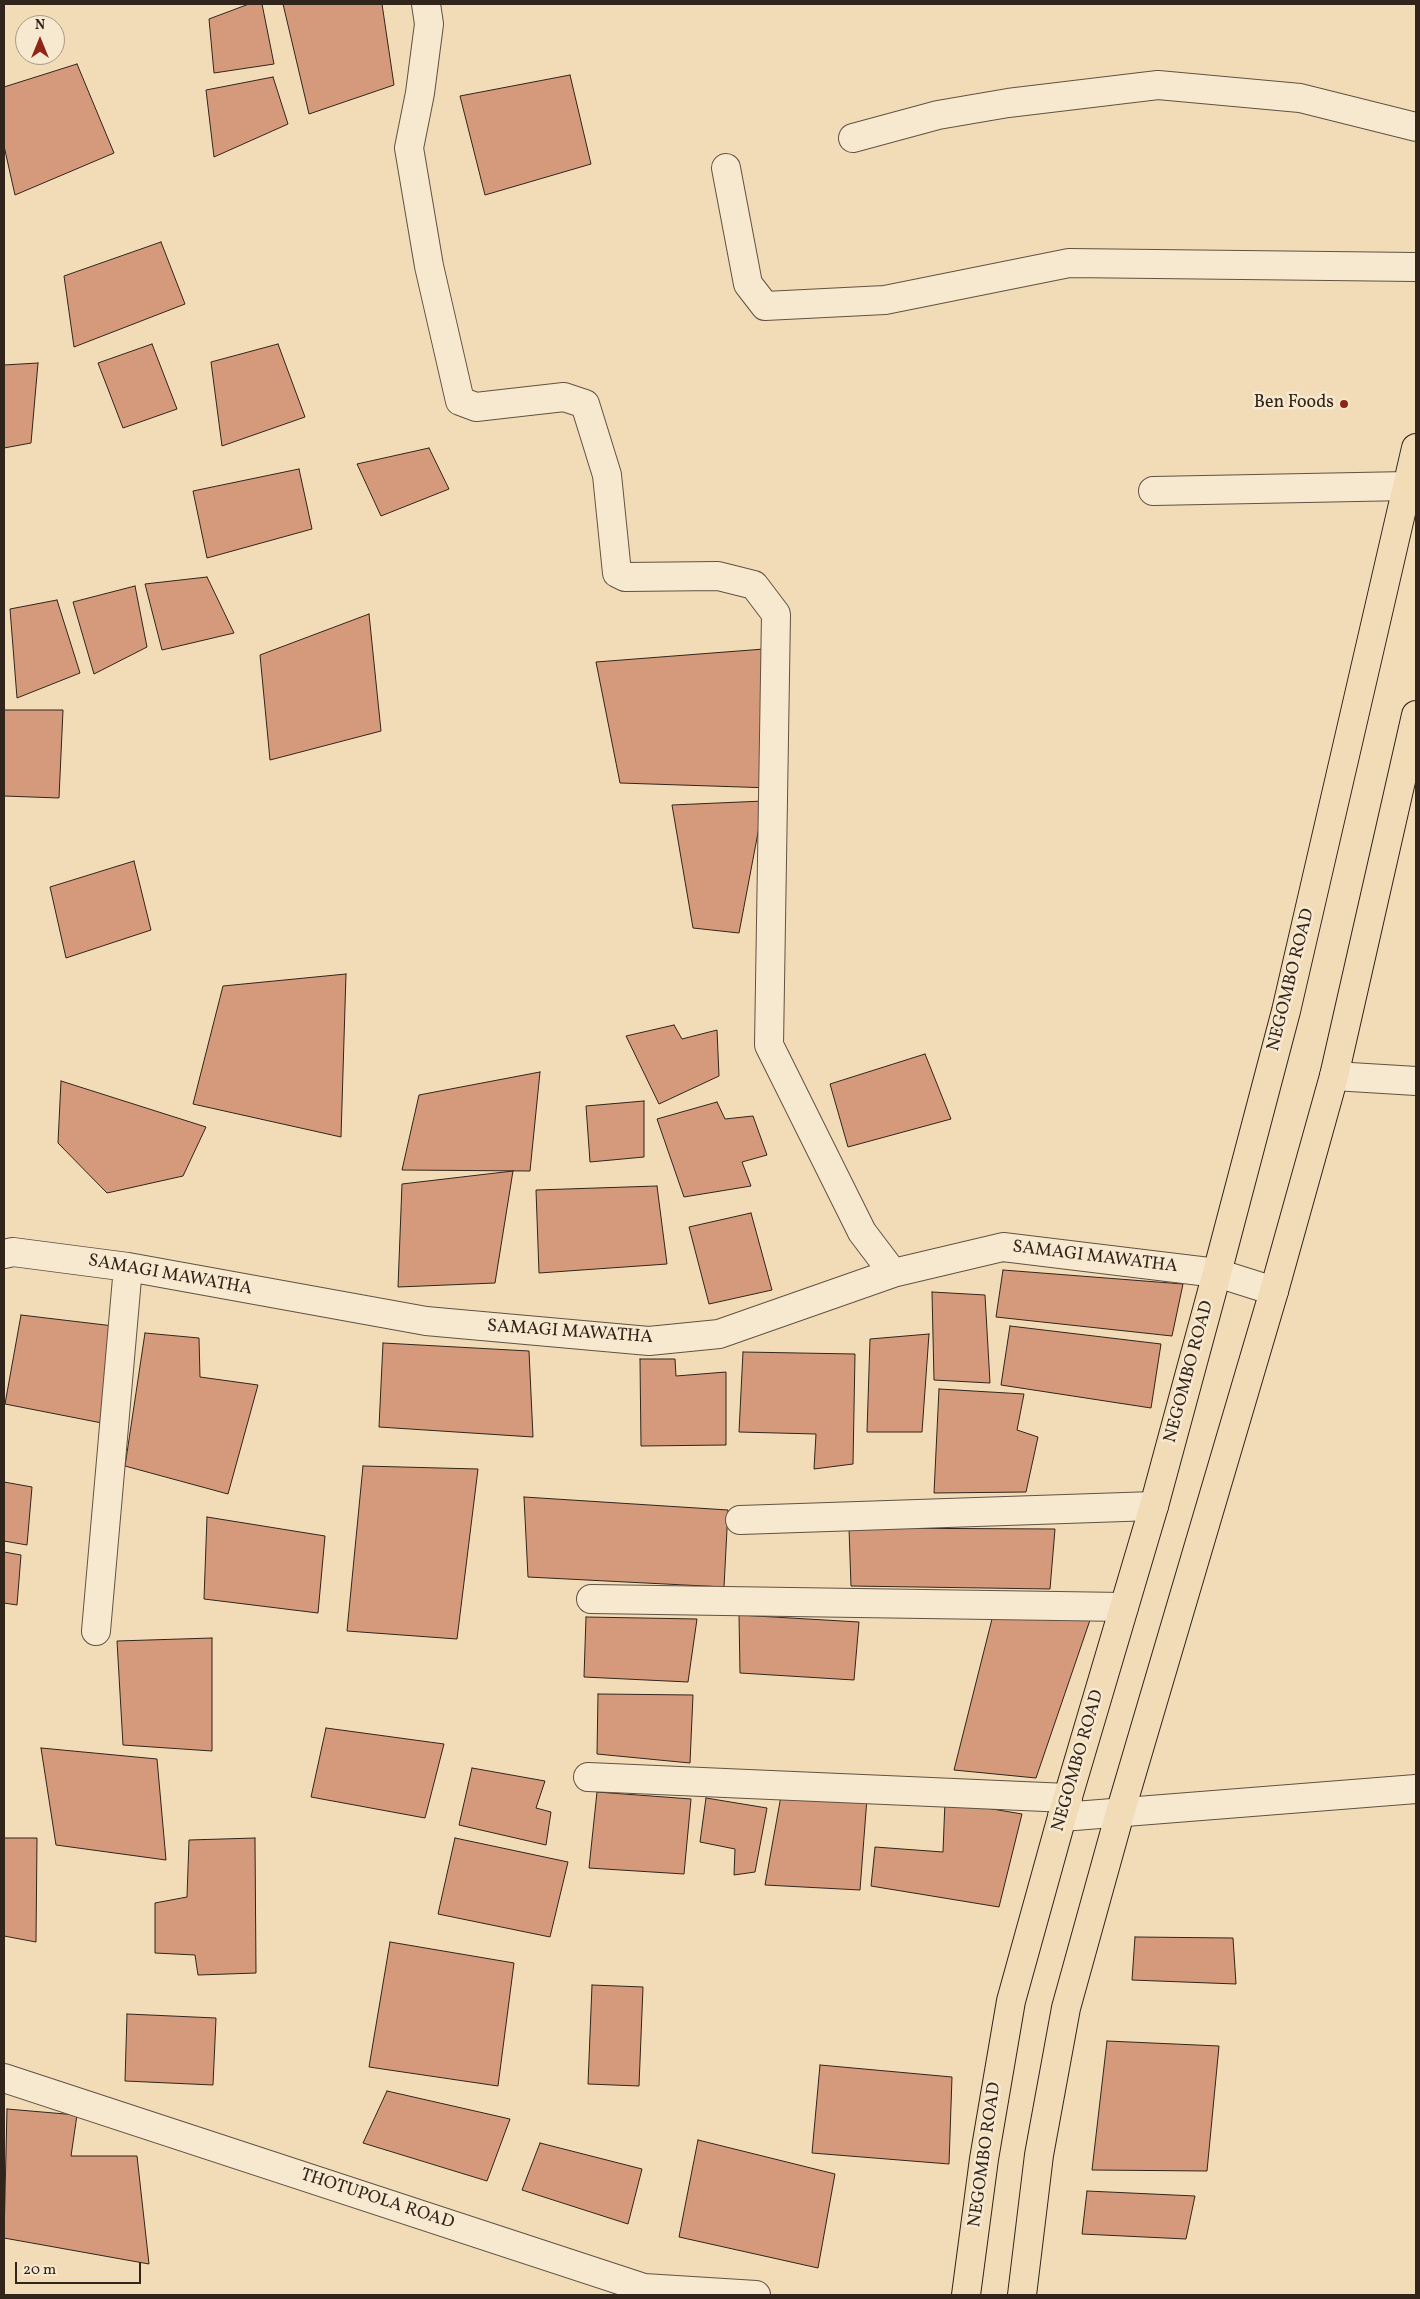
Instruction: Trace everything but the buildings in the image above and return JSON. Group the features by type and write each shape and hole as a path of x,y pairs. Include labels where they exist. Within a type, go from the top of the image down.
{"highway":[{"name":"NEGOMBO ROAD","path":"966,2295 984,2159 1011,2001 1065,1807 1154,1506 1286,1011 1416,448"},
{"path":"1022,2295 1039,2155 1066,2008 1120,1813 1274,1291 1334,1076 1416,715"}],"street":[{"path":"426,4 429,24 420,93 409,148 429,266 460,400 476,408 564,397 585,404 607,475 617,573 625,577 718,576 754,585 776,614 770,1045 862,1232 893,1273"},
{"path":"853,138 938,115 1158,85 1300,98 1416,127"},
{"path":"726,168 748,284 765,306 885,300 1069,263 1416,267"},
{"path":"1153,491 1408,486"},
{"path":"1334,1076 1416,1081"},
{"name":"SAMAGI MAWATHA","path":"4,1254 12,1252 128,1266 426,1321 649,1341 719,1334 893,1273 1003,1247 1217,1274 1274,1291"},
{"path":"96,1631 128,1266"},
{"path":"740,1520 1154,1506"},
{"path":"591,1599 1124,1607"},
{"path":"588,1778 1065,1807 1120,1813 1416,1789"},
{"name":"THOTUPOLA ROAD","path":"4,2078 644,2288 756,2295"}],"place":[{"name":"Ben Foods","path":"1344,404"}]}
